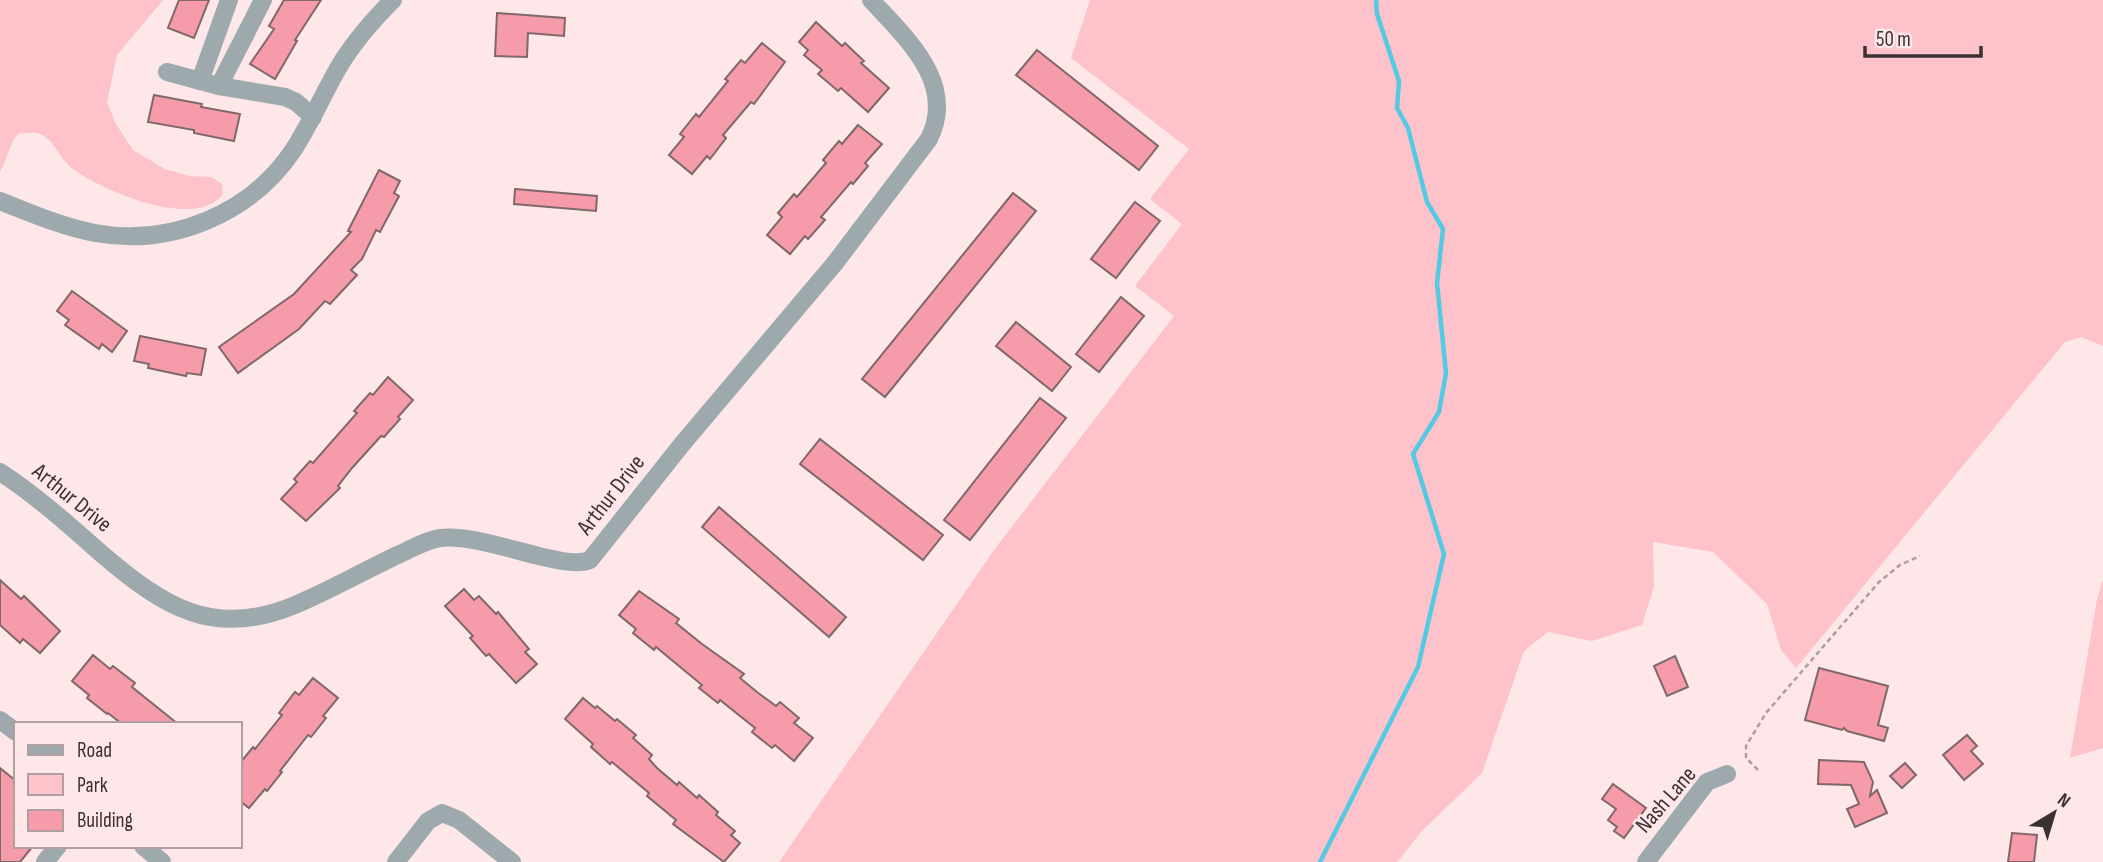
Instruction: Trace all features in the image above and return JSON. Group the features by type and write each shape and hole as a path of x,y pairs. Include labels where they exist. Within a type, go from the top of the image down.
{"street":[{"path":"200,81 229,0"},
{"path":"219,86 263,0"},
{"path":"0,201 53,222 94,233 146,236 173,231 218,216 251,196 286,160 346,56 393,0"},
{"name":"Arthur Drive","path":"0,472 31,494 149,592 179,609 213,618 251,617 280,611 416,546 439,538 469,539 571,563 590,560 683,443 835,263 934,130 937,110 935,90 929,72 919,53 871,0"},
{"path":"167,72 219,86 285,97 296,102 313,117"},
{"name":"Nash Lane","path":"1646,862 1707,782 1727,774"},
{"path":"396,862 428,821 442,813 459,820 512,862"},
{"path":"45,862 56,848"},
{"path":"145,848 162,862"}],"path":[{"path":"1758,770 1746,758 1746,746 1766,713 1879,582 1899,565 1920,556"}],"green space":[{"path":"0,0 163,0 117,55 107,102 116,124 133,150 165,169 189,176 212,177 222,184 223,194 210,204 192,209 149,204 87,178 64,160 49,140 40,134 29,132 18,134 0,172"},
{"path":"1090,0 2103,0 2103,346 2081,337 2065,342 1796,668 1781,650 1767,604 1713,552 1653,542 1654,587 1642,625 1592,641 1548,632 1524,651 1482,773 1422,831 1397,862 779,862 994,550 1174,316 1135,286 1182,224 1150,199 1189,149 1071,58"},
{"path":"2103,580 2103,748 2070,758 2097,599"}],"building":[{"path":"179,0 209,0 194,38 168,28"},
{"path":"284,0 321,0 295,40 297,41 275,79 250,64 274,29 269,26"},
{"path":"497,13 565,18 564,36 528,33 527,57 495,56"},
{"path":"816,22 842,46 845,43 864,61 861,63 889,88 868,112 841,88 838,91 818,74 822,70 804,55 808,50 799,42"},
{"path":"762,43 785,62 754,104 751,102 723,135 726,138 710,159 707,156 692,174 669,155 684,137 680,134 696,114 699,117 741,60 745,63"},
{"path":"1037,50 1158,146 1139,170 1016,75"},
{"path":"154,95 240,114 234,141 194,133 194,130 148,122"},
{"path":"858,125 882,144 865,163 868,166 853,184 851,182 821,217 825,220 808,239 805,236 790,254 767,235 782,217 778,213 794,194 797,197 826,163 823,160 839,141 842,144"},
{"path":"379,170 400,181 394,193 399,196 380,232 376,230 362,259 351,270 357,275 330,304 325,301 299,329 238,373 219,347 294,294 351,232 348,231"},
{"path":"515,189 597,196 596,211 514,204"},
{"path":"1013,193 1036,211 885,397 862,379"},
{"path":"1135,202 1160,221 1116,278 1091,259"},
{"path":"72,291 127,331 112,352 102,344 99,349 65,325 69,320 57,311"},
{"path":"1121,297 1144,316 1099,372 1076,354"},
{"path":"1016,322 1071,367 1052,391 996,346"},
{"path":"140,336 206,349 201,375 187,373 186,376 148,368 149,364 134,361"},
{"path":"388,377 413,400 384,437 381,436 352,468 338,486 340,488 306,521 281,499 297,482 294,479 310,461 313,463 357,413 354,411 370,393 373,395"},
{"path":"1040,398 1066,418 970,540 944,520"},
{"path":"820,439 943,535 923,560 800,464"},
{"path":"719,507 846,617 829,637 702,527"},
{"path":"0,580 21,599 24,596 60,631 40,653 23,639 20,643 0,625"},
{"path":"464,589 474,600 479,596 496,614 498,612 529,649 525,652 537,664 516,683 489,654 486,656 470,638 473,636 445,606"},
{"path":"639,591 679,619 676,623 744,674 740,678 757,692 776,706 780,702 799,718 794,723 813,738 794,761 775,745 772,748 752,732 755,728 720,700 718,703 699,688 702,685 656,647 654,650 633,633 636,629 619,615"},
{"path":"93,655 110,669 113,666 135,683 132,687 176,722 119,722 87,698 89,695 72,681"},
{"path":"1675,656 1688,687 1667,696 1654,666"},
{"path":"1819,668 1888,686 1878,725 1888,728 1884,741 1844,728 1842,730 1805,720"},
{"path":"313,678 338,698 311,737 308,735 267,791 265,789 249,808 242,803 242,761 253,747 255,749 282,715 279,713 295,692 299,695"},
{"path":"583,698 615,721 617,719 636,735 633,738 652,755 649,759 657,768 697,798 699,795 718,812 716,815 735,831 731,835 740,843 724,862 673,824 676,820 647,796 649,793 612,762 610,764 591,747 593,744 565,719"},
{"path":"1967,735 1977,746 1971,751 1983,764 1964,780 1943,755"},
{"path":"1819,760 1864,762 1873,782 1870,796 1877,790 1887,813 1855,827 1847,809 1859,804 1851,785 1818,784"},
{"path":"1905,763 1916,775 1902,788 1890,776"},
{"path":"0,768 14,779 14,848 31,848 20,862 0,862"},
{"path":"1613,784 1646,808 1624,838 1614,831 1617,827 1608,820 1616,809 1602,799"},
{"path":"2012,833 2037,835 2034,862 2008,862"}],"waterway":[{"path":"1320,862 1418,667 1444,554 1413,454 1439,412 1446,373 1437,283 1443,229 1427,202 1408,128 1397,108 1399,81 1377,14 1376,0"}]}
